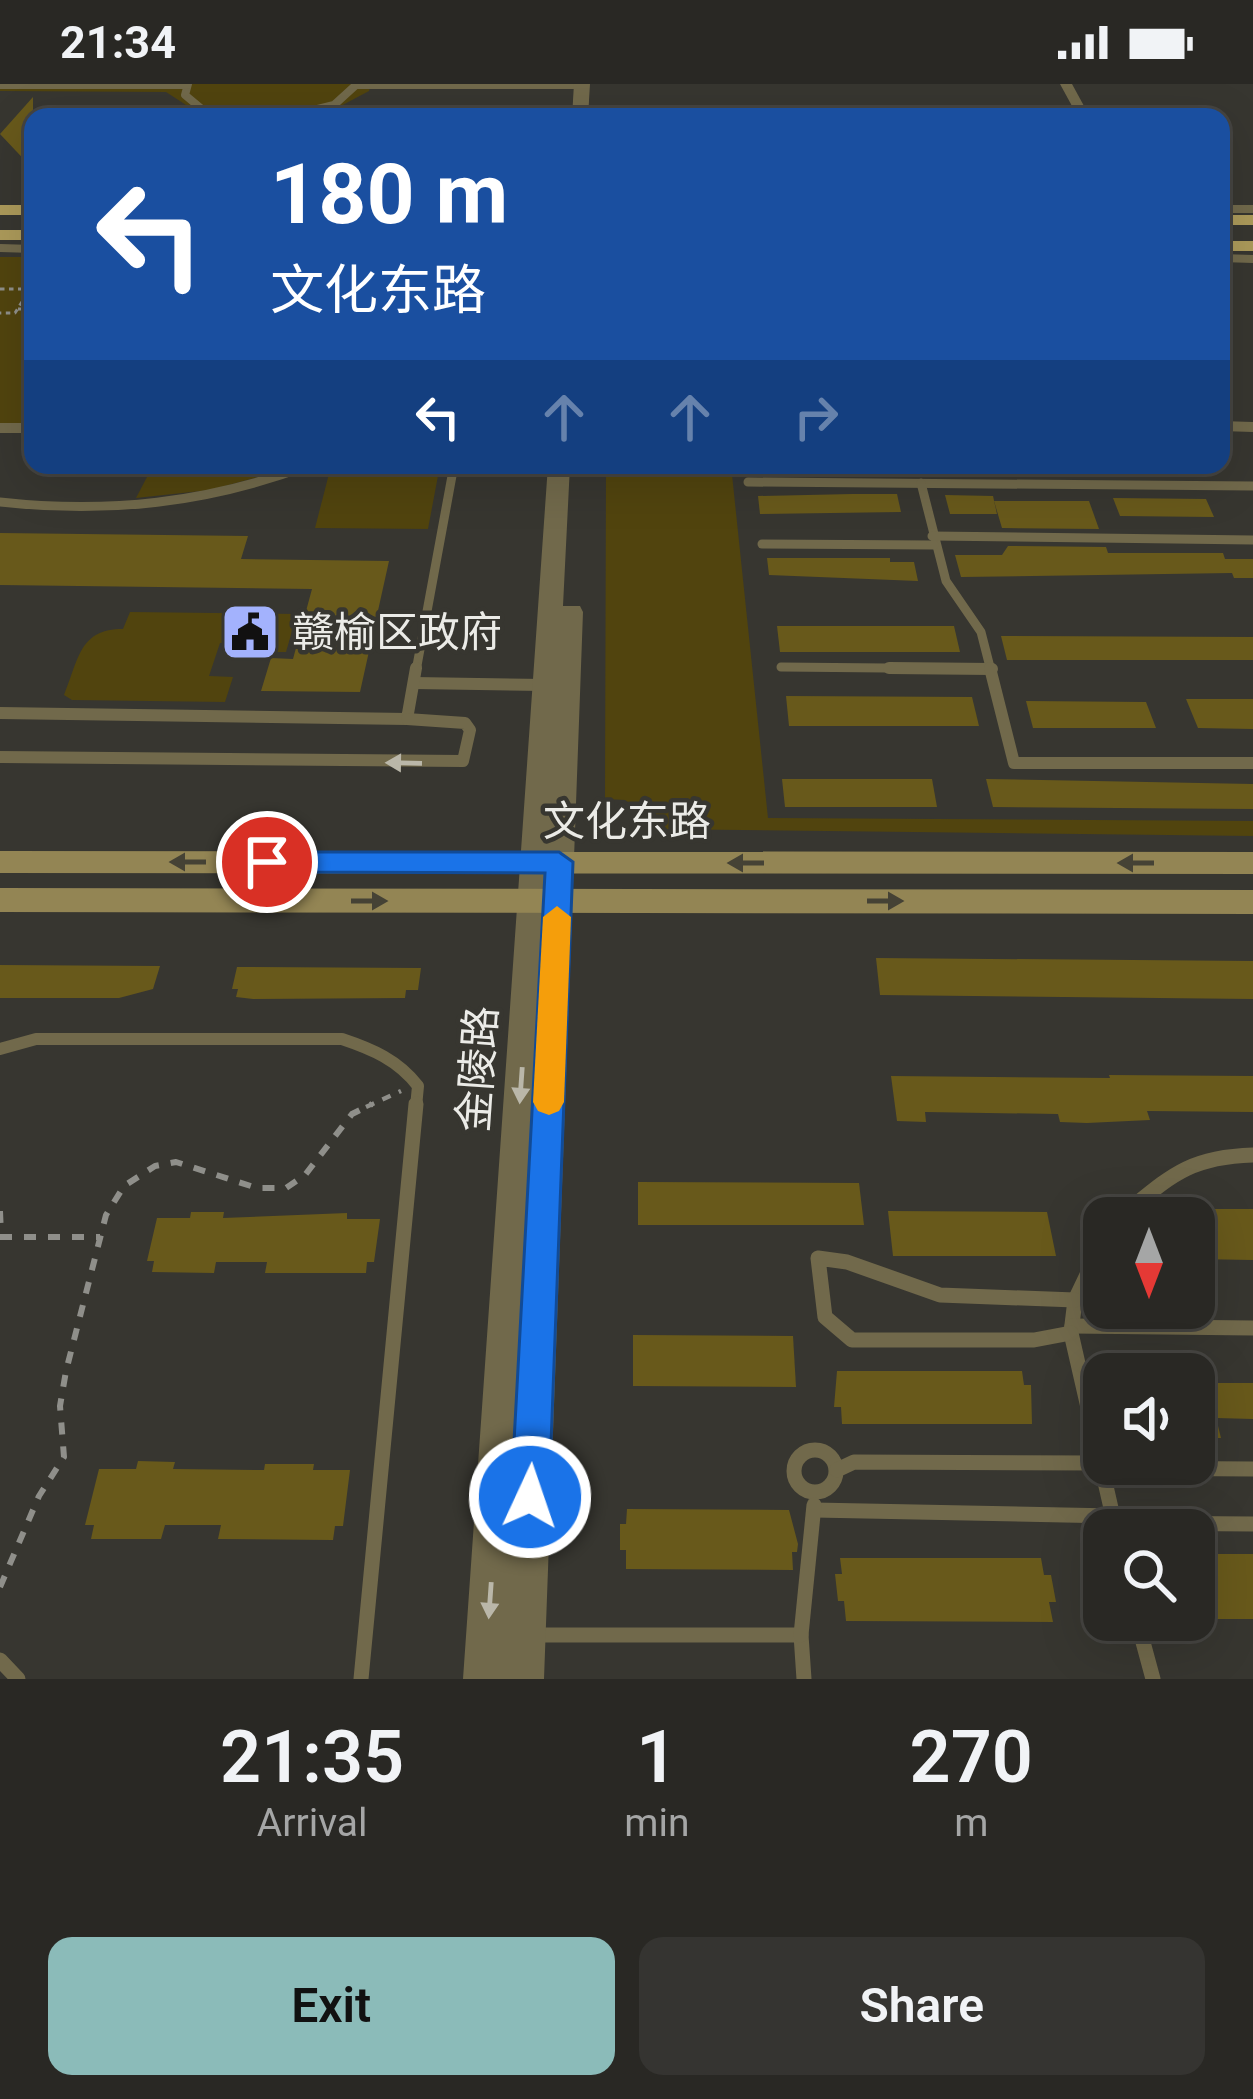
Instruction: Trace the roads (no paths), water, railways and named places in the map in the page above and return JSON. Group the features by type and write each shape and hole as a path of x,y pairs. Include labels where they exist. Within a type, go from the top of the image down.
{"main road":[{"name":"文化东路","path":"0,862 1253,863"},
{"name":"文化东路","path":"0,900 1253,902"}],"street":[{"name":"金陵路","path":"547,862 546,685 558,474"},
{"name":"金陵路","path":"522,1679 545,901 577,474"},
{"name":"金陵路","path":"485,1679 545,901"}],"lane":[{"path":"0,85 188,85 185,95 191,104 203,108"},
{"path":"322,108 334,105 357,85 582,85"},
{"path":"0,502 80,509 152,505 223,493 281,474"},
{"path":"407,719 452,474"},
{"path":"748,482 1253,486"},
{"path":"921,483 946,581 981,632 1015,763 1253,763"},
{"path":"762,544 1253,540"},
{"path":"781,668 992,669"},
{"path":"414,683 546,685"},
{"path":"0,714 407,719 465,723 470,730 463,761 0,757"},
{"path":"0,1049 35,1039 342,1039 387,1057 408,1071 418,1086 361,1679"},
{"path":"1146,1197 1178,1171 1212,1156 1253,1155"},
{"path":"1075,1300 1045,1294 927,1293 849,1260 818,1258 820,1311 836,1333 852,1340 1034,1340 1071,1330 1253,1328"},
{"path":"1083,1283 1071,1330 1083,1384"},
{"path":"804,1679 801,1635 814,1502 795,1478 797,1456 815,1448 825,1452 838,1470"},
{"path":"814,1502 832,1488 838,1470 854,1462 1083,1465"},
{"path":"1215,1468 1253,1469"},
{"path":"814,1502 1083,1521"},
{"path":"1215,1524 1253,1525"},
{"path":"524,1634 801,1635"},
{"path":"1143,1641 1153,1679"},
{"path":"0,1660 18,1679"}],"place":[{"name":"赣榆区政府","path":"250,632"}]}
